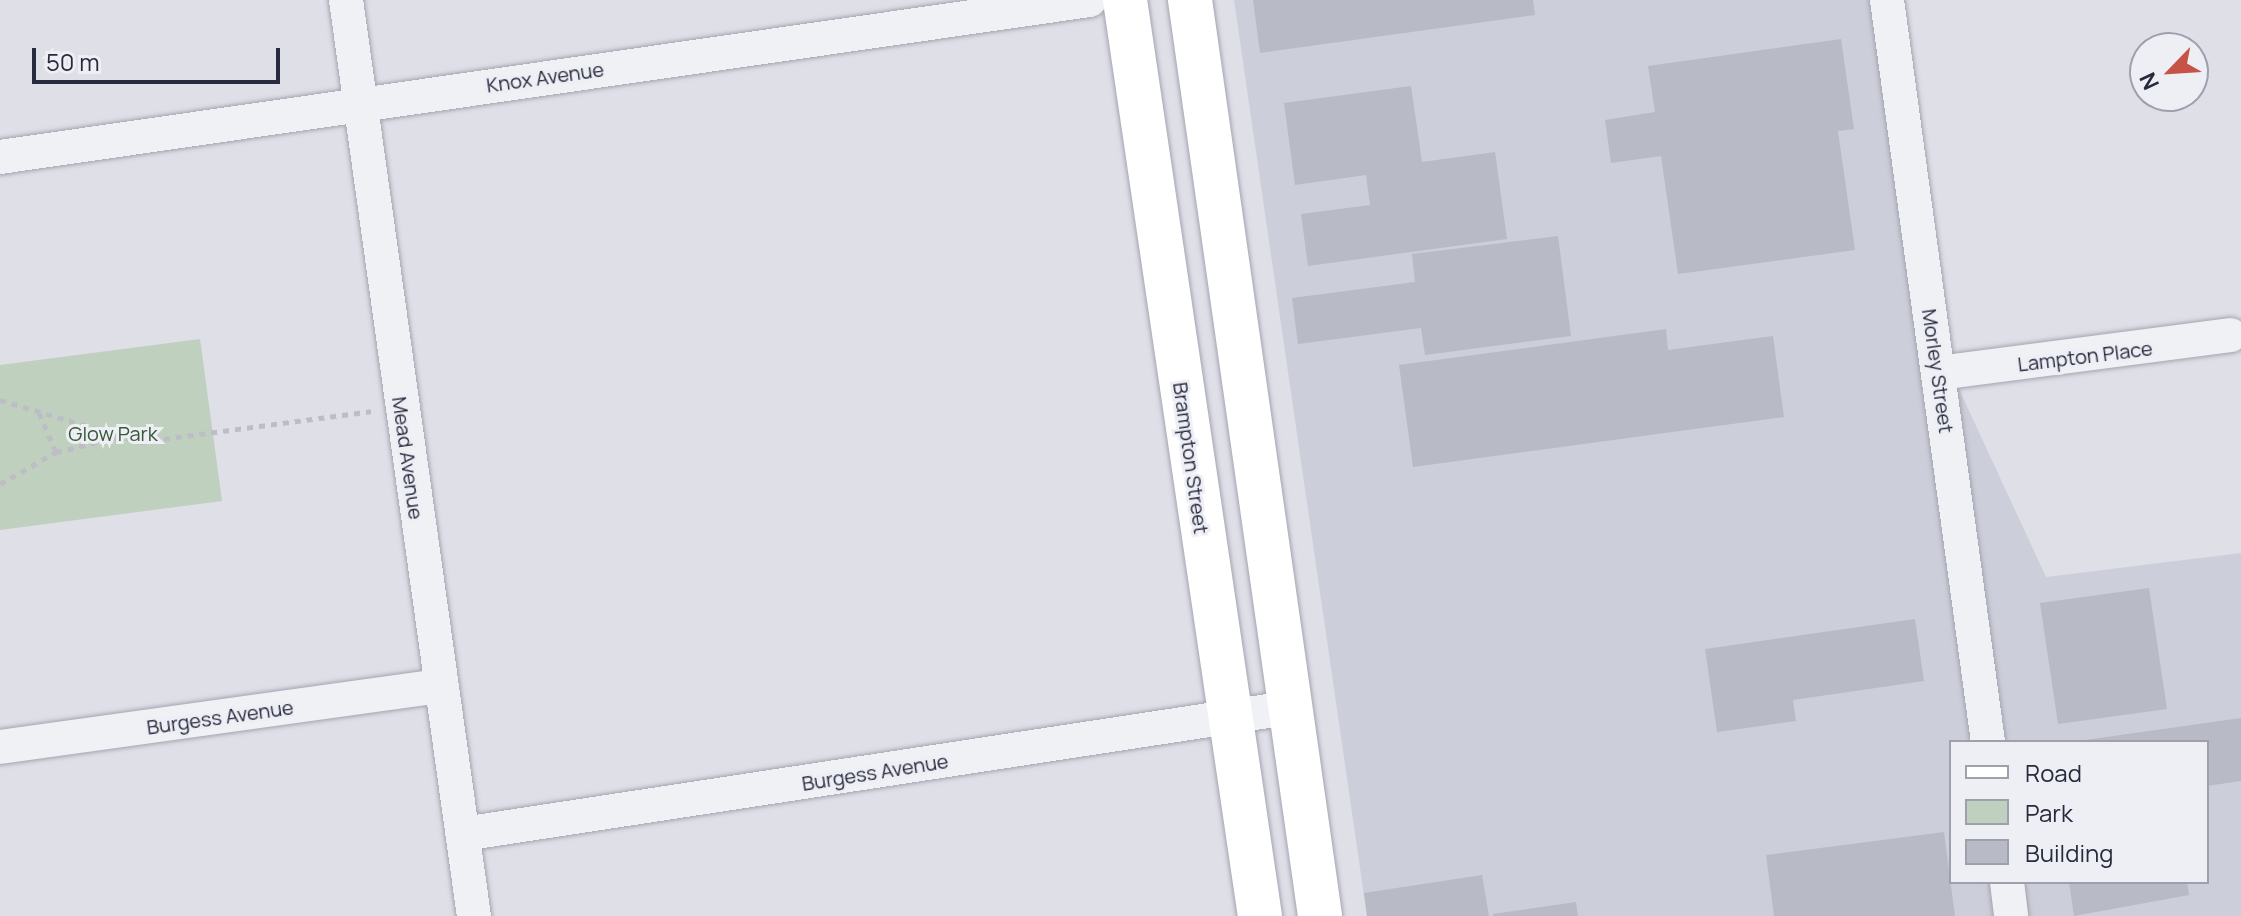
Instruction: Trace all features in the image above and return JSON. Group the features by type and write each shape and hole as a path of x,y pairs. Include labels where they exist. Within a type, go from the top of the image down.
{"street":[{"name":"Mead Avenue","path":"346,0 400,407 474,916"},
{"name":"Knox Avenue","path":"0,157 1090,0"},
{"name":"Brampton Street","path":"1125,0 1260,916"},
{"path":"1190,0 1287,708 1320,916"},
{"name":"Morley Street","path":"1887,0 1988,740"},
{"name":"Lampton Place","path":"1939,373 2231,335"},
{"name":"Burgess Avenue","path":"0,747 440,686"},
{"name":"Burgess Avenue","path":"463,834 1287,708"},
{"path":"2007,884 2011,916"}],"path":[{"path":"0,400 140,442 400,407"},
{"path":"39,413 56,452"},
{"path":"0,484 56,452 120,436"}],"shaded area":[{"path":"1234,0 1875,0 1927,320 2046,577 2241,553 2241,916 1367,916"}],"green space":[{"name":"Glow Park","path":"200,339 222,501 0,530 0,365"}],"building":[{"path":"1253,0 1533,0 1535,15 1260,53"},
{"path":"1841,39 1854,129 1838,131 1855,250 1678,274 1661,156 1611,163 1605,120 1655,112 1648,66"},
{"path":"1411,86 1422,162 1495,152 1507,239 1308,266 1301,214 1370,205 1366,175 1295,185 1284,103"},
{"path":"1558,236 1571,336 1425,355 1421,328 1298,344 1292,298 1415,282 1412,254"},
{"path":"1666,329 1668,350 1773,336 1784,417 1413,467 1399,365"},
{"path":"2149,588 2167,709 2058,724 2040,603"},
{"path":"1915,619 1924,681 1793,700 1796,721 1717,732 1705,649"},
{"path":"2241,718 2241,781 2209,786 2209,740 2085,740"},
{"path":"1944,832 1955,916 1774,916 1766,855"},
{"path":"1482,875 1489,916 1367,916 1364,893"},
{"path":"2069,884 2187,884 2189,895 2074,916"},
{"path":"1576,902 1578,916 1493,916 1493,914"}]}
